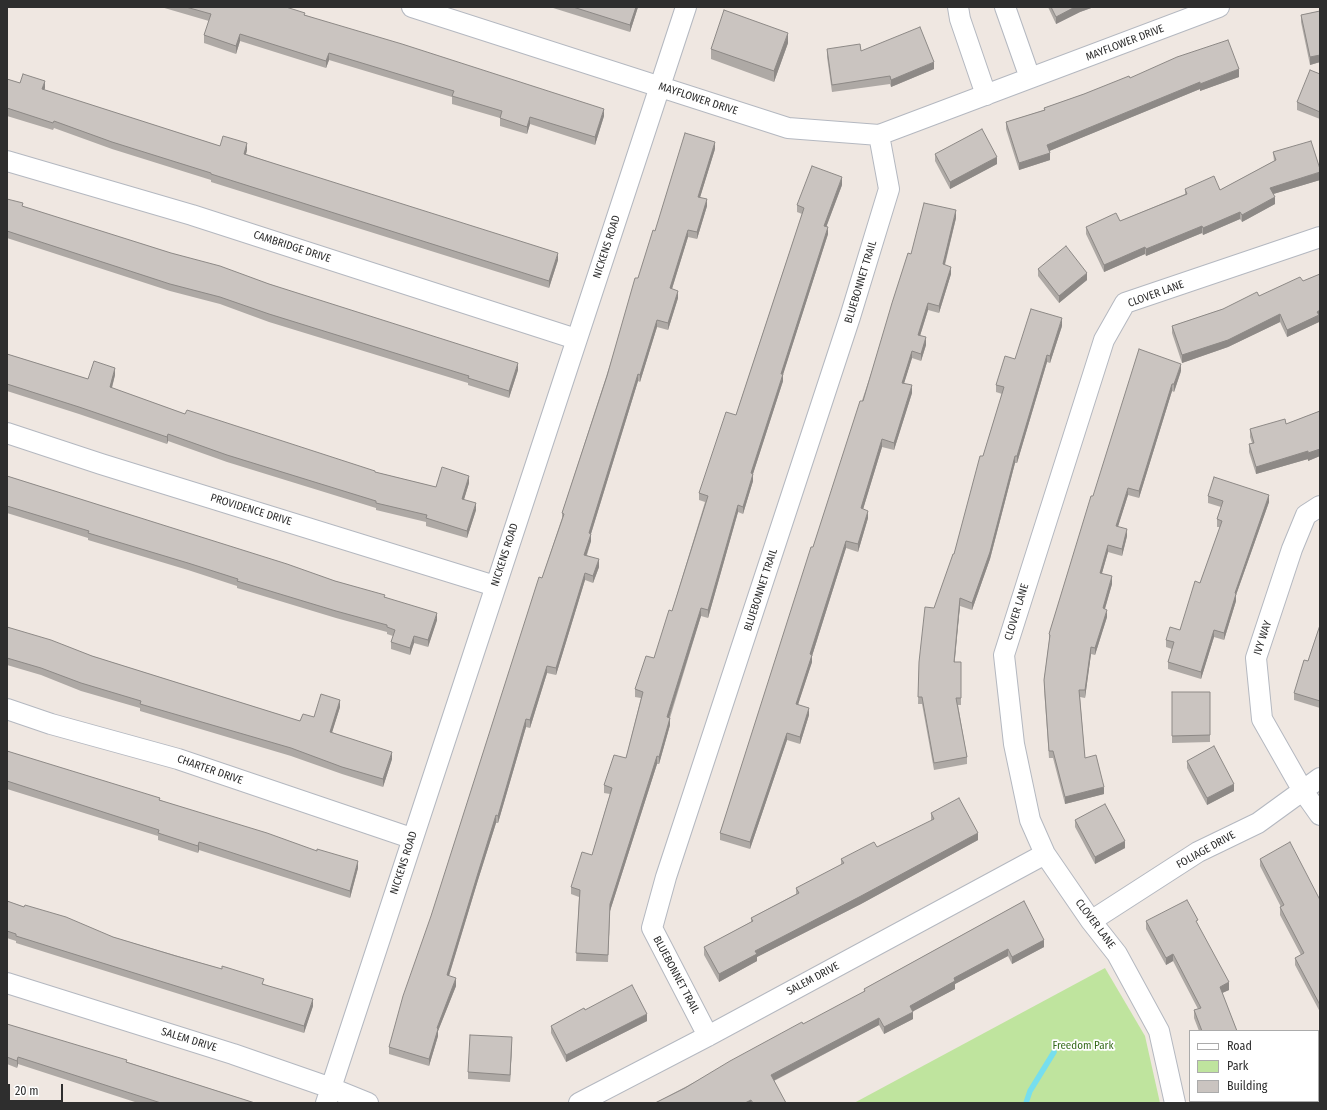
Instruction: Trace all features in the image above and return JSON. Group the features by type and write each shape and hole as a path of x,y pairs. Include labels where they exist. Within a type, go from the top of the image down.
{"street":[{"name":"MAYFLOWER DRIVE","path":"412,7 788,128 879,135 1219,7"},
{"name":"NICKENS ROAD","path":"328,1095 411,838 686,7"},
{"path":"958,7 960,19 986,95"},
{"path":"1005,7 1030,78"},
{"name":"BLUEBONNET TRAIL","path":"708,1036 652,928 666,877 850,318 889,189 879,135"},
{"name":"CAMBRIDGE DRIVE","path":"7,161 192,215 576,339"},
{"name":"CLOVER LANE","path":"1175,1103 1158,1031 1117,954 1091,921 1045,854 1030,820 1014,744 1004,655 1104,340 1125,303 1320,237"},
{"name":"PROVIDENCE DRIVE","path":"7,432 109,466 495,586"},
{"name":"IVY WAY","path":"1320,506 1306,515 1292,549 1256,658 1262,719 1303,791 1320,815"},
{"name":"CHARTER DRIVE","path":"7,709 51,724 178,759 411,838"},
{"name":"FOLIAGE DRIVE","path":"1091,921 1198,852 1258,823 1320,778"},
{"name":"SALEM DRIVE","path":"579,1103 708,1036 1045,854"},
{"name":"SALEM DRIVE","path":"7,983 233,1054 328,1095 368,1103"}],"green space":[{"name":"Freedom Park","path":"1105,968 1145,1036 1160,1103 854,1103"}],"building":[{"path":"186,7 286,7 305,13 304,15 402,44 604,109 595,137 530,117 527,127 500,118 502,111 452,96 454,91 329,53 326,61 240,34 236,46 204,35 211,14"},
{"path":"573,7 636,7 630,25"},
{"path":"1051,7 1075,7 1056,17"},
{"path":"724,10 788,33 774,71 711,49"},
{"path":"1320,11 1320,55 1310,57 1301,15"},
{"path":"920,27 934,62 891,80 890,76 832,85 827,49 860,44 861,51"},
{"path":"1228,40 1239,69 1200,84 1200,82 1047,145 1050,153 1019,163 1006,122 1045,110 1044,108 1129,76 1130,78 1177,57"},
{"path":"1310,70 1320,74 1320,112 1297,102"},
{"path":"23,74 45,81 42,89 220,146 223,136 247,143 244,154 558,253 549,281 112,142 54,121 53,123 7,108 7,79 20,83"},
{"path":"982,129 997,157 950,182 935,154"},
{"path":"685,133 715,142 698,197 707,199 697,232 688,230 670,288 678,291 668,323 657,320 640,375 638,374 589,533 591,534 584,555 599,559 593,576 585,573 556,668 547,666 530,720 526,719 498,816 496,815 447,975 456,978 437,1028 438,1029 429,1059 389,1047 403,996 431,916 539,577 542,578 564,514 562,513 607,376 635,278 638,278 653,230 655,231"},
{"path":"1311,141 1320,172 1270,188 1275,197 1242,215 1240,212 1203,228 1202,226 1146,249 1145,247 1104,265 1086,227 1116,213 1120,221 1187,194 1185,189 1214,176 1220,190 1276,160 1273,152"},
{"path":"812,166 842,177 824,226 828,227 781,374 783,374 751,473 753,474 743,507 738,505 708,610 701,608 667,717 670,718 659,757 657,756 610,904 608,955 576,953 580,890 571,887 582,852 592,855 612,788 604,785 614,755 626,758 643,692 635,689 646,656 654,658 669,610 672,611 708,496 699,493 726,412 736,415 804,208 797,205"},
{"path":"7,199 23,203 22,206 171,253 220,266 269,284 518,363 509,391 468,378 469,376 269,314 220,297 170,284 7,231"},
{"path":"924,203 956,210 943,264 951,267 939,306 928,303 918,335 926,337 921,354 912,351 902,383 912,385 894,443 882,439 861,508 868,511 858,544 846,541 810,654 812,655 796,704 809,708 800,737 787,733 750,842 720,833 811,547 813,547 860,401 863,401 908,253 911,254"},
{"path":"1066,246 1087,273 1059,296 1038,269"},
{"path":"1320,274 1320,310 1317,312 1319,315 1287,330 1280,314 1228,340 1182,355 1172,326 1223,309 1257,292 1259,296 1300,277 1303,281"},
{"path":"1031,309 1062,318 1050,356 1047,355 1017,456 1015,456 990,552 972,603 960,598 954,662 961,662 961,698 956,698 967,757 934,763 922,697 918,697 919,662 925,607 934,608 954,554 980,456 983,456 1004,387 996,385 1005,356 1015,359"},
{"path":"1139,349 1181,364 1174,384 1172,384 1139,491 1128,488 1116,526 1127,529 1122,549 1108,545 1100,573 1112,576 1103,608 1107,610 1095,648 1091,647 1085,690 1079,690 1085,758 1096,755 1104,787 1065,797 1053,751 1049,751 1044,680 1049,634 1091,496 1093,496"},
{"path":"7,354 88,379 94,361 115,368 110,387 185,414 187,410 375,472 436,487 442,467 469,476 462,499 476,503 467,531 426,518 427,515 376,503 376,501 227,455 168,434 167,437 7,384"},
{"path":"1320,411 1320,449 1308,453 1308,451 1256,467 1249,444 1254,443 1250,429 1285,419 1286,424"},
{"path":"7,476 287,564 335,581 385,595 384,597 437,613 428,640 414,636 410,648 391,642 395,630 387,627 387,625 237,581 238,579 88,533 89,531 7,506"},
{"path":"1214,477 1269,495 1235,593 1236,594 1224,633 1214,630 1201,672 1168,662 1174,642 1166,640 1170,627 1180,630 1195,581 1200,583 1222,521 1217,519 1223,501 1208,496"},
{"path":"1320,625 1320,701 1294,693 1304,660 1308,661"},
{"path":"7,627 51,640 92,656 300,721 303,714 314,717 321,694 340,700 330,732 392,752 383,779 342,767 291,748 140,704 141,701 7,658"},
{"path":"1172,692 1210,692 1210,735 1172,736"},
{"path":"1214,746 1234,784 1207,798 1187,761"},
{"path":"7,751 160,798 159,800 267,833 317,851 317,849 358,861 350,891 199,842 198,846 158,833 159,830 7,781"},
{"path":"959,798 978,833 755,951 757,954 719,974 704,947 753,921 751,918 799,893 796,888 844,863 841,859 874,842 877,847 934,819 931,813"},
{"path":"1105,804 1125,841 1095,857 1075,820"},
{"path":"1290,842 1320,900 1320,1005 1295,958 1304,953 1280,907 1284,905 1260,859"},
{"path":"1187,900 1198,920 1196,921 1229,982 1220,987 1237,1030 1202,1030 1194,1010 1201,1008 1173,954 1166,958 1146,921"},
{"path":"7,901 24,907 25,905 66,917 113,937 222,969 222,966 264,979 262,984 313,999 304,1026 16,936 16,934 7,931"},
{"path":"1024,901 1044,940 1012,957 1008,949 954,978 955,981 910,1006 913,1012 884,1027 879,1018 771,1075 786,1103 753,1103 751,1100 745,1103 655,1103 685,1088 730,1061 802,1022 803,1024 865,991 864,989"},
{"path":"632,985 647,1014 566,1055 551,1026"},
{"path":"7,1024 127,1060 126,1062 255,1103 161,1103 18,1057 17,1061 7,1057"},
{"path":"470,1035 512,1037 510,1075 468,1072"},
{"path":"1218,1102 1254,1103 1219,1103"}],"waterway":[{"path":"1026,1103 1030,1091 1054,1052"}]}
